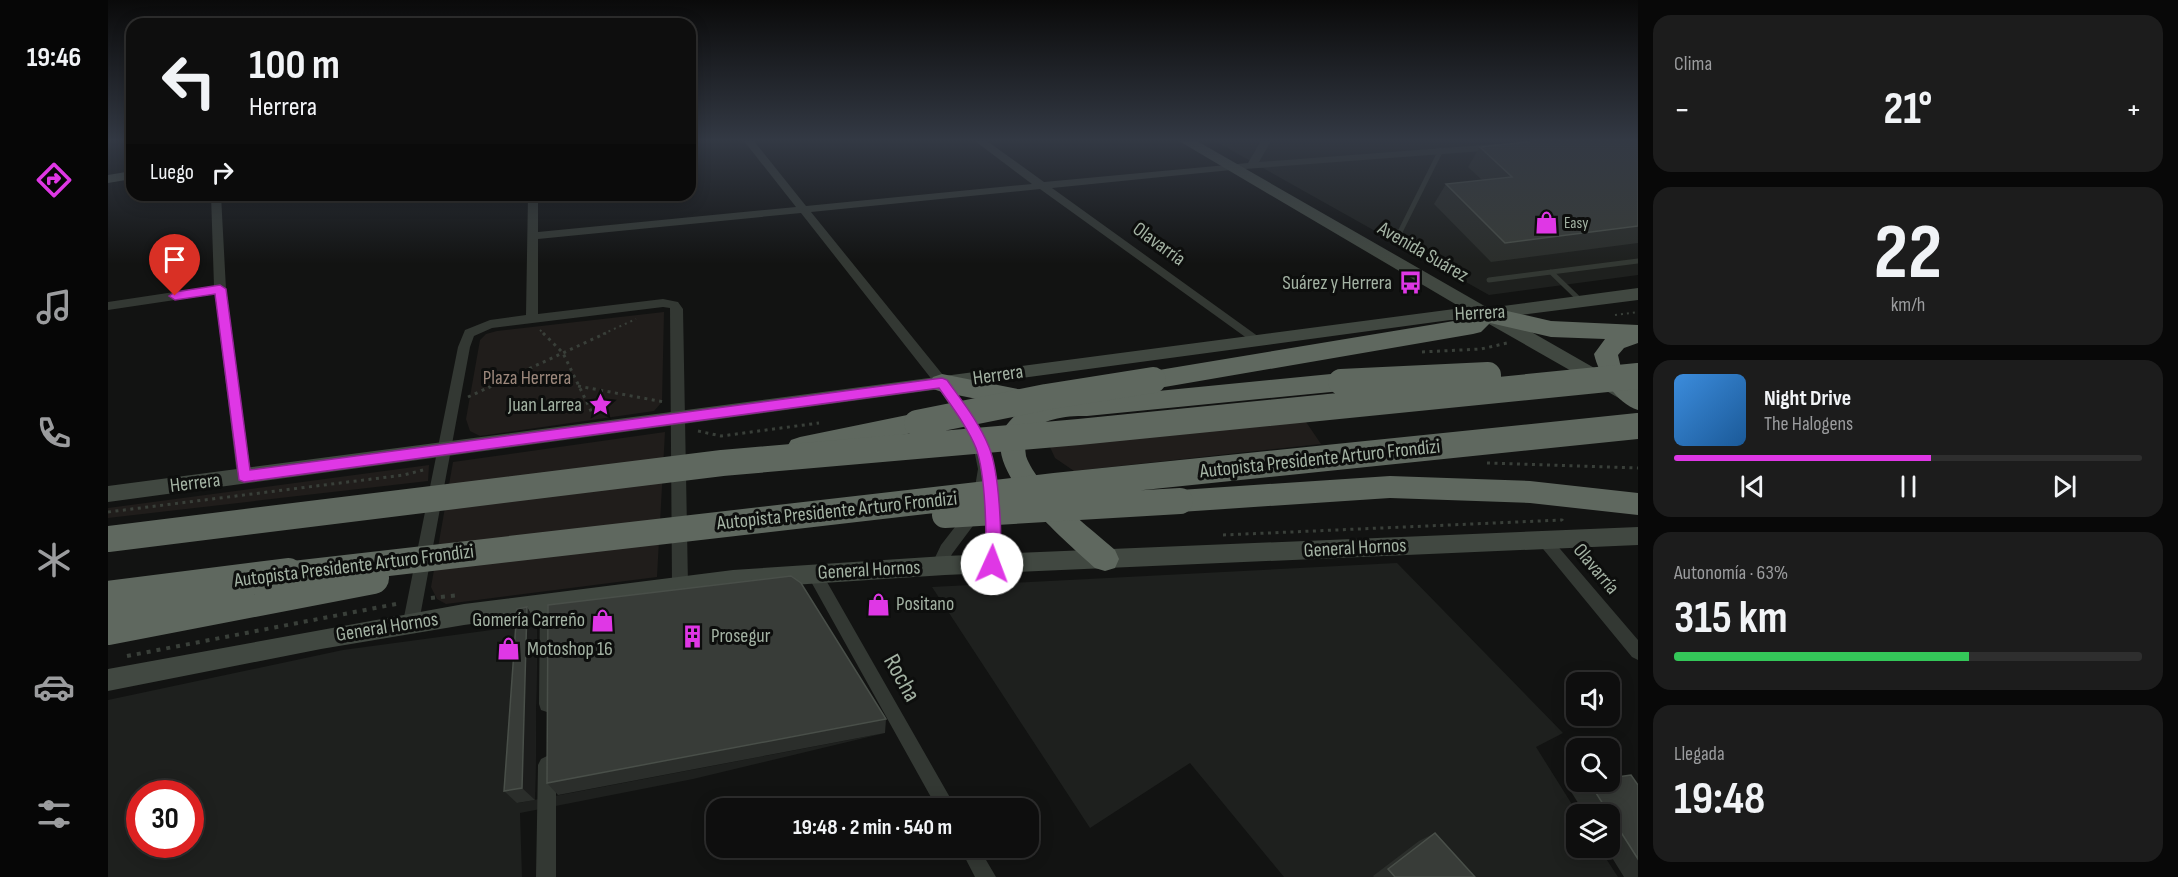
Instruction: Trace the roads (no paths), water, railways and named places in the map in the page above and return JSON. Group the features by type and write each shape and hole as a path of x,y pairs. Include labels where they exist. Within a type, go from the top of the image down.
{"highway":[{"path":"722,463 1046,397 1473,326 1485,314 1551,328 1638,334"},
{"path":"1638,334 1616,342 1605,354 1610,371 1638,401"},
{"path":"1105,559 1036,493 1020,472 1011,455 1010,440 1013,431 1030,418 1063,407 1341,382 1638,368"},
{"path":"108,538 722,463 1090,431 1638,376"},
{"path":"942,383 1063,407"},
{"name":"Autopista Presidente Arturo Frondizi","path":"108,597 318,569 792,516 1638,426"},
{"path":"792,516 847,520 1400,487 1530,492 1638,504"},
{"path":"108,629 554,543"}],"street":[{"path":"783,182 942,383 979,439 983,450 990,497 994,548 992,564"},
{"name":"Olavarría","path":"1036,182 1256,340"},
{"path":"533,236 1083,182"},
{"name":"Avenida Suárez","path":"1257,182 1638,401"},
{"path":"216,201 220,289 244,476"},
{"path":"532,319 533,201"},
{"path":"108,306 220,289"},
{"name":"Herrera","path":"108,494 244,476 444,458 600,428 678,417 1450,314 1485,314 1638,294"},
{"path":"411,622 464,347 469,333 490,324 650,304 674,305 679,313 680,585"},
{"path":"939,566 946,550 979,507 985,469"},
{"name":"General Hornos","path":"108,680 289,642 411,622 680,585 814,573 939,566 1638,536"},
{"name":"Olavarría","path":"1544,540 1638,652"},
{"name":"Rocha","path":"814,573 941,798"},
{"path":"547,723 548,604"},
{"path":"546,877 547,746"},
{"path":"975,858 986,877"}],"lane":[{"path":"1398,236 1425,182"},
{"path":"1489,280 1638,261"},
{"path":"1551,272 1582,302"}],"place":[{"name":"Easy","path":"1546,223"},
{"name":"Suárez y Herrera","path":"1410,283"},
{"name":"Juan Larrea","path":"600,405"},
{"name":"Positano","path":"878,604"},
{"name":"Gomería Carreño","path":"603,620"},
{"name":"Prosegur","path":"693,636"},
{"name":"Motoshop 16","path":"509,649"}],"park label":[{"name":"Plaza Herrera","path":"527,378"}]}
